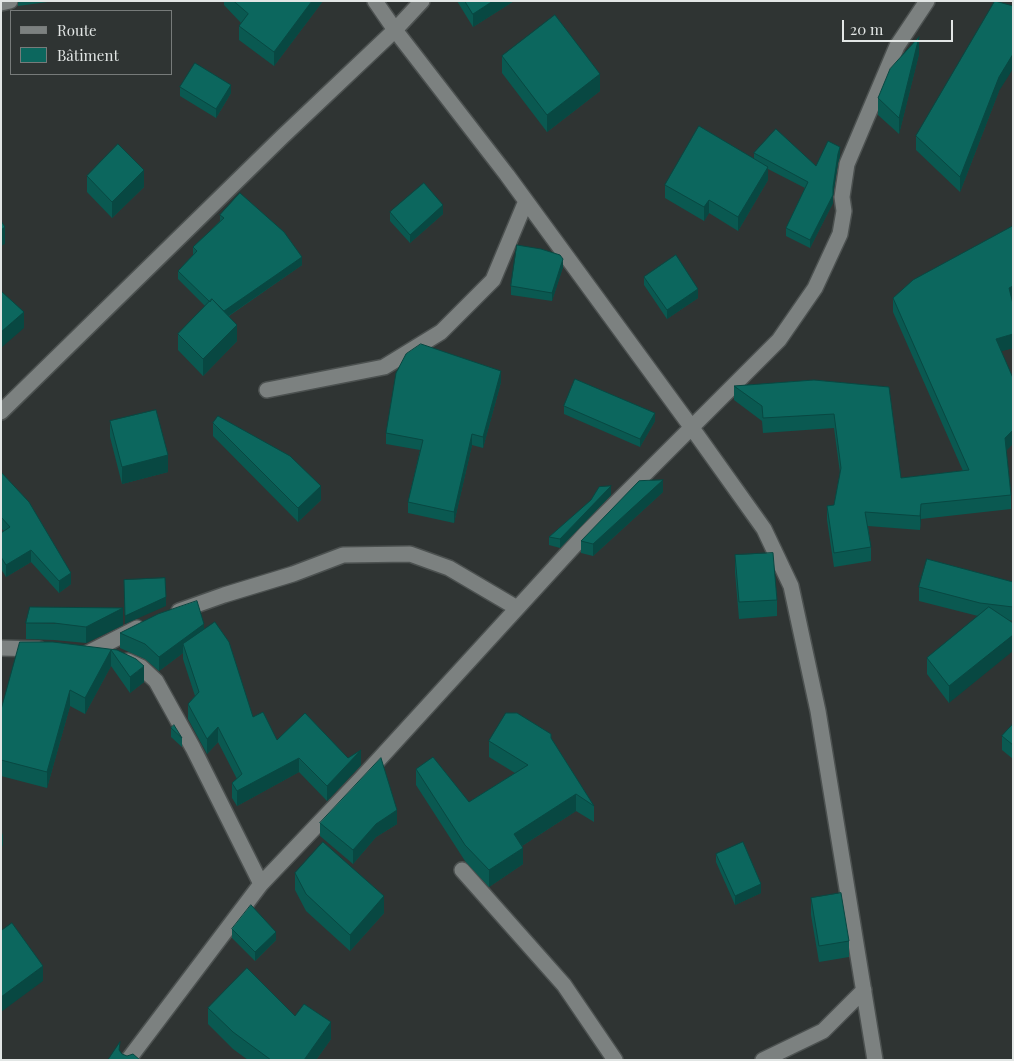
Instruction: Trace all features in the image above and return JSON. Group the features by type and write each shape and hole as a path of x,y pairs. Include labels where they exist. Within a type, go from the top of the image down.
{"street":[{"path":"1,3 10,1"},
{"path":"375,1 395,30 526,201 764,529 791,586 818,710 875,1060"},
{"path":"128,1060 261,884 360,780 586,533 780,340 815,288 840,234 844,211 842,197 847,164 897,46 927,1"},
{"path":"1,412 282,137 395,30 418,3"},
{"path":"268,390 384,367 441,332 493,280 526,201"},
{"path":"163,617 344,555 410,554 449,568 518,608"},
{"path":"88,653 146,624"},
{"path":"1,648 54,649"},
{"path":"71,651 120,657 142,667 156,682 193,748 261,884"},
{"path":"462,870 564,985 615,1060"},
{"path":"763,1060 823,1031 864,990"}],"building":[{"path":"234,1 312,1 274,52 239,26 248,14"},
{"path":"465,1 493,1 473,14"},
{"path":"995,1 1013,6 1013,54 999,77 960,177 916,136"},
{"path":"555,15 600,74 547,115 502,56"},
{"path":"919,37 899,118 878,98 890,69"},
{"path":"195,63 231,85 216,109 180,87"},
{"path":"699,126 768,167 738,217 709,200 704,207 665,185"},
{"path":"776,129 816,166 828,141 840,147 833,195 810,240 786,228 808,182 754,153"},
{"path":"118,144 144,170 112,202 87,176"},
{"path":"424,183 443,205 410,235 390,212"},
{"path":"240,193 284,232 302,257 224,311 212,299 210,302 178,271 197,251 193,247 224,218 220,215"},
{"path":"1,221 5,227 1,230"},
{"path":"1013,226 1013,286 1009,288 1013,304 1013,334 996,339 1013,378 1013,430 1005,438 1011,495 921,504 920,516 865,512 871,547 834,553 827,506 834,505 841,468 834,414 763,418 762,406 734,386 814,380 889,387 901,478 969,470 893,298 913,280"},
{"path":"517,245 541,249 560,255 563,259 552,293 511,286"},
{"path":"676,255 698,289 667,310 644,277"},
{"path":"1,291 24,312 1,332"},
{"path":"212,299 237,325 203,359 178,334"},
{"path":"421,344 501,371 483,437 472,434 454,512 408,502 423,440 386,433 396,373 406,354"},
{"path":"575,379 655,413 640,439 564,406"},
{"path":"156,410 168,455 122,467 110,421"},
{"path":"218,416 290,456 321,486 298,508 213,423"},
{"path":"1,472 29,502 71,573 59,581 31,550 6,565 1,557 1,533 10,527 1,517"},
{"path":"663,480 593,544 581,541 639,481"},
{"path":"611,486 560,539 549,537 591,500 599,487"},
{"path":"773,553 777,600 739,602 735,555"},
{"path":"927,559 1013,582 1013,607 980,603 919,587"},
{"path":"165,578 166,597 125,616 124,580"},
{"path":"197,601 204,624 159,657 145,644 120,633 158,614"},
{"path":"30,607 123,608 86,627 54,623 26,623"},
{"path":"989,607 1013,623 1013,635 949,686 927,658"},
{"path":"215,622 229,642 253,717 263,712 277,740 305,713 348,758 361,750 327,786 299,758 237,791 232,783 242,774 218,727 207,739 188,704 199,692 183,644"},
{"path":"20,642 53,642 117,650 136,659 144,666 130,677 111,650 85,698 70,690 47,772 1,760 1,710"},
{"path":"506,713 517,713 551,734 551,738 594,806 576,794 514,834 523,848 489,870 465,845 416,769 433,757 469,802 528,765 489,741"},
{"path":"1013,724 1013,745 1002,736"},
{"path":"174,725 182,738 171,728"},
{"path":"381,758 397,810 376,824 353,850 320,823"},
{"path":"323,842 384,896 350,935 306,894 295,873"},
{"path":"743,842 761,884 735,896 716,854"},
{"path":"841,893 849,941 819,946 811,898"},
{"path":"251,905 276,932 255,952 232,929"},
{"path":"12,923 43,966 1,997 1,931"},
{"path":"247,968 295,1016 304,1004 331,1022 304,1060 271,1060 233,1032 208,1008"},
{"path":"120,1042 119,1050 122,1054 127,1056 133,1054 140,1060 108,1060"}]}
